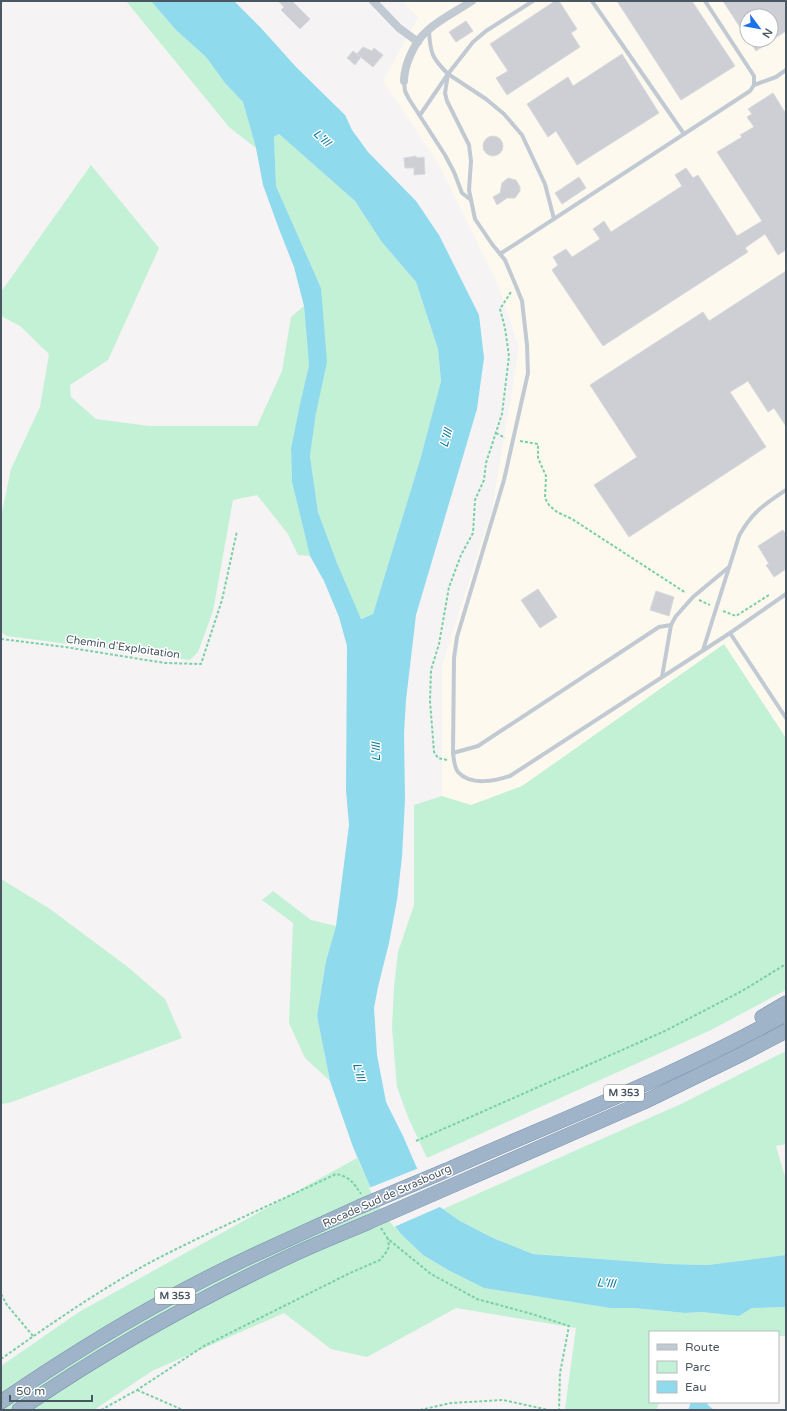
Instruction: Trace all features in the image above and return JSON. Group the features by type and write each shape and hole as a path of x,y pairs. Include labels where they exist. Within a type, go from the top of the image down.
{"highway":[{"path":"707,1056 730,1034 786,1003"},
{"name":"Rocade Sud de Strasbourg","path":"1,1402 42,1374 138,1315 254,1255 361,1203 446,1170 637,1088 707,1056 786,1014"},
{"name":"Rocade Sud de Strasbourg","path":"19,1410 90,1363 225,1288 286,1258 374,1224 456,1184 644,1102 786,1031"}],"street":[{"path":"373,1 399,28 418,42"},
{"path":"404,81 404,70 408,59 418,42 429,30 472,1"}],"lane":[{"path":"420,115 448,74 473,42 532,1"},
{"path":"592,1 684,134"},
{"path":"500,254 750,91 754,85 754,76 705,1"},
{"path":"429,30 430,50 435,60 448,74 486,99 504,114 522,135 545,184 554,219"},
{"path":"754,85 776,77 786,70"},
{"path":"448,74 445,93 447,101 469,145 471,160 469,190 475,219 505,260 522,301 527,345 528,373 504,480 457,637 454,658 453,753 454,763 458,771 466,777 480,781 496,781 510,776 730,633 786,594"},
{"path":"404,81 407,95 445,155 454,172 462,193 471,200"},
{"path":"703,650 739,536 758,509 786,490"},
{"path":"662,677 671,625 676,616 693,597 730,566"},
{"path":"453,753 478,746 659,627 671,625"},
{"path":"730,633 786,718"}],"path":[{"path":"454,763 438,758 434,752 430,701 431,670 439,644 449,588 461,555 473,533 475,500 484,480 486,463 502,414 509,356 505,328 500,309 516,286"},
{"path":"496,433 506,439 538,444 538,458 546,476 545,498 549,505 557,512 572,519 680,591 736,616 774,592"},
{"name":"Chemin d'Exploitation","path":"1,639 65,647 165,663 201,664 222,600 238,532"},
{"path":"416,1141 665,1031 742,991 786,964"},
{"path":"1,1359 33,1336 102,1291 149,1264 207,1234 336,1174 346,1176 356,1186 361,1203"},
{"path":"374,1224 388,1239 431,1274 476,1299 532,1314 569,1326 560,1373 559,1410"},
{"path":"101,1410 137,1390 204,1346 350,1273 380,1260 387,1250 388,1239"},
{"path":"1,1294 7,1305 33,1336"},
{"path":"137,1390 183,1410"},
{"path":"420,1410 451,1402 503,1400 549,1410"}],"shaded area":[{"path":"402,1 786,1 786,738 724,645 522,786 471,805 442,796 442,666 492,509 519,349 499,286 437,161 383,81 418,17"}],"green space":[{"path":"126,1 151,1 176,30 206,57 225,83 243,102 256,148 229,127"},
{"path":"279,134 355,201 381,241 416,282 438,349 441,381 420,460 373,614 360,619 318,512 310,456 316,413 321,288 276,186 274,137"},
{"path":"91,165 159,248 108,360 70,385 71,397 96,419 149,426 257,426 282,371 291,317 304,306 309,365 291,448 292,482 310,556 298,555 288,534 257,495 233,500 213,611 198,652 190,660 7,636 1,632 1,517 11,469 40,407 49,354 20,326 1,316 1,292"},
{"path":"724,644 786,738 786,990 711,1030 427,1158 408,1117 397,1087 392,1028 394,987 398,952 414,905 414,805 442,796 471,805 522,786"},
{"path":"1,879 50,909 129,968 165,999 182,1038 9,1103 1,1104"},
{"path":"273,891 311,920 336,926 326,961 317,1016 330,1081 305,1058 289,1023 293,923 262,900"},
{"path":"786,1051 786,1144 776,1146 786,1180 786,1255 708,1265 668,1264 533,1254 493,1238 460,1221 443,1209 681,1104"},
{"path":"357,1158 382,1209 401,1234 423,1255 448,1270 484,1288 610,1308 634,1308 685,1313 702,1312 739,1316 752,1308 786,1307 786,1336 779,1336 779,1331 649,1331 649,1403 660,1403 656,1410 569,1410 565,1409 576,1328 456,1308 367,1357 331,1349 284,1313 152,1371 94,1410 1,1410 1,1366 79,1312"}],"water":[{"name":"L'Ill","path":"151,1 234,1 296,67 345,115 352,130 368,152 416,201 439,235 479,315 484,358 477,409 416,615 406,700 404,733 405,799 402,857 397,900 374,1008 377,1055 386,1102 416,1166 437,1205 460,1221 493,1238 533,1254 668,1264 708,1265 786,1255 786,1307 752,1308 739,1316 702,1312 685,1313 634,1308 610,1308 484,1288 448,1270 423,1255 401,1234 382,1209 369,1184 353,1147 330,1081 317,1016 326,961 336,926 349,825 346,790 347,646 339,617 324,581 310,556 292,482 291,448 309,365 304,306 294,267 263,185 256,148 243,102 225,83 206,57 176,30","holes":["279,134 355,201 381,241 416,282 438,349 441,381 420,460 373,614 361,619 337,563 318,512 310,456 316,413 327,362 321,288 276,186 274,137"]},
{"path":"691,1403 707,1403 714,1410 688,1410"}],"pier":[{"path":"419,1168 438,1203 442,1206 394,1227 381,1210 369,1188"}],"building":[{"path":"278,1 292,1 310,19 300,29 281,10 284,7"},
{"path":"555,1 559,1 577,29 571,33 580,47 507,95 496,78 508,71 490,44"},
{"path":"617,1 692,1 735,66 681,100"},
{"path":"723,1 786,1 786,31 779,36 779,8 739,8 739,26"},
{"path":"466,21 473,31 456,42 449,32"},
{"path":"363,47 372,51 374,48 383,55 373,67 357,54"},
{"path":"353,51 361,57 355,65 347,58"},
{"path":"622,54 659,113 577,165 556,131 548,137 527,104 568,77 573,86"},
{"path":"773,93 786,114 786,250 778,255 765,234 745,248 748,252 603,346 552,270 558,265 553,257 566,249 572,257 600,239 593,229 604,221 611,232 682,186 675,175 686,168 693,178 698,175 737,236 762,221 717,152 742,137 740,135 754,127 747,117 752,114 748,109"},
{"path":"493,136 500,139 503,146 500,153 493,156 486,153 483,146 486,139"},
{"path":"416,156 417,158 424,157 425,174 414,175 414,168 405,168 404,158"},
{"path":"579,177 586,188 562,204 555,193"},
{"path":"508,178 516,180 520,187 520,191 515,198 507,198 497,205 493,197 500,193 502,183"},
{"path":"786,271 786,426 774,408 768,412 748,381 730,392 766,447 629,537 594,485 637,457 590,385 703,312 709,321"},
{"path":"783,530 786,534 786,569 774,577 766,565 769,564 758,546"},
{"path":"538,589 557,617 540,628 521,600"},
{"path":"656,591 674,597 669,616 650,610"}]}
